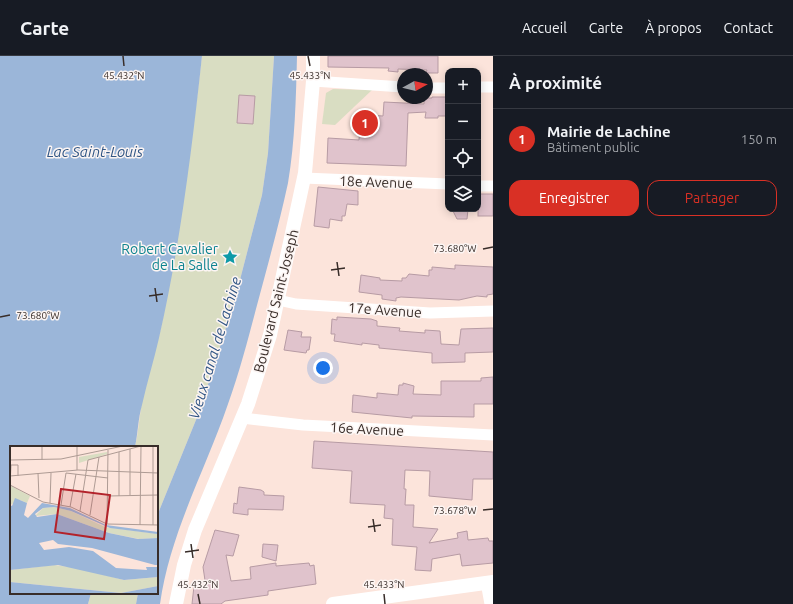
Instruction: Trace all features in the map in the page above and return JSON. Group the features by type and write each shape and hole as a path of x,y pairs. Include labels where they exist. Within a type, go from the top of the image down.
{"street":[{"name":"Boulevard Saint-Joseph","path":"176,604 183,571 195,530 242,418 266,351 304,178 313,81 313,56"},
{"path":"313,81 397,87"},
{"path":"481,87 493,87"},
{"path":"433,88 445,88"},
{"name":"18e Avenue","path":"304,178 445,184"},
{"path":"481,186 493,186"},
{"name":"17e Avenue","path":"278,300 296,304 409,312 493,311"},
{"name":"16e Avenue","path":"242,418 303,425 493,435"},
{"path":"334,604 490,582 490,604"}],"green space":[{"path":"202,56 274,56 268,153 262,195 235,299 200,410 158,514 158,446 135,446 143,397 162,323 168,290"},
{"path":"333,89 372,90 335,125 322,124 326,93"},
{"path":"91,594 138,594 136,604 88,604"}],"water":[{"name":"Lac Saint-Louis","path":"0,56 202,56 190,162 179,233 159,338 141,410 135,446 10,446 10,594 91,594 88,604 0,604"},
{"path":"274,56 297,56 294,136 288,183 237,377 219,429 180,527 165,578 160,604 136,604 138,594 158,594 158,514 200,410 235,299 262,195 268,153"}],"building":[{"path":"328,56 438,56 438,73 433,73 433,68 397,68 397,72 388,71 389,68 328,67"},
{"path":"239,95 255,96 253,124 237,123"},
{"path":"433,97 445,97 445,116 438,116 438,118 425,118 426,112 408,113 406,166 327,163 328,138 359,140 360,122 366,115 383,116 384,102 397,103 397,104 433,104"},
{"path":"318,187 358,191 358,205 347,204 345,216 342,216 342,221 330,219 329,228 314,226"},
{"path":"481,194 493,194 493,216 478,216 478,212 481,212"},
{"path":"454,212 468,212 467,219 457,219"},
{"path":"455,265 493,267 493,294 487,295 487,297 477,296 459,300 401,297 396,298 396,301 382,299 382,295 359,292 361,275 380,278 380,280 402,281 402,278 406,278 409,274 429,276 429,270 432,270 432,267 455,269"},
{"path":"337,317 371,319 377,321 377,326 400,328 399,331 425,333 425,330 440,331 441,344 459,345 461,329 493,328 493,352 465,353 465,362 432,363 432,353 379,348 379,345 362,343 362,345 334,341 335,334 331,334 332,319 337,320"},
{"path":"288,330 302,332 301,337 311,337 309,350 307,350 306,353 284,350"},
{"path":"493,377 493,404 474,404 474,417 412,416 412,418 352,412 353,395 377,398 377,393 398,395 399,385 403,385 403,383 414,386 413,394 441,395 441,381 481,381 481,378"},
{"path":"314,441 493,452 493,479 473,479 472,500 429,496 430,471 405,470 404,489 406,489 405,505 414,505 413,527 438,529 429,543 458,538 457,533 467,531 468,540 488,538 489,541 493,541 493,563 462,566 460,554 432,559 431,571 415,570 417,547 392,545 393,519 384,518 385,505 350,503 352,471 312,468"},
{"path":"239,487 261,490 264,492 264,495 284,496 283,510 248,509 248,515 233,513 234,503 237,504"},
{"path":"215,530 239,535 233,556 226,555 231,581 251,579 250,567 276,563 276,566 309,563 310,566 314,565 316,584 268,591 268,595 225,601 221,604 192,604 194,586 206,587 203,567"},
{"path":"263,544 278,545 276,561 262,557"}],"place":[{"name":"Mairie de Lachine","path":"365,123"},
{"name":"Robert Cavalier de La Salle","path":"230,257"}],"water label":[{"name":"Vieux canal de Lachine","path":"215,348"}]}
